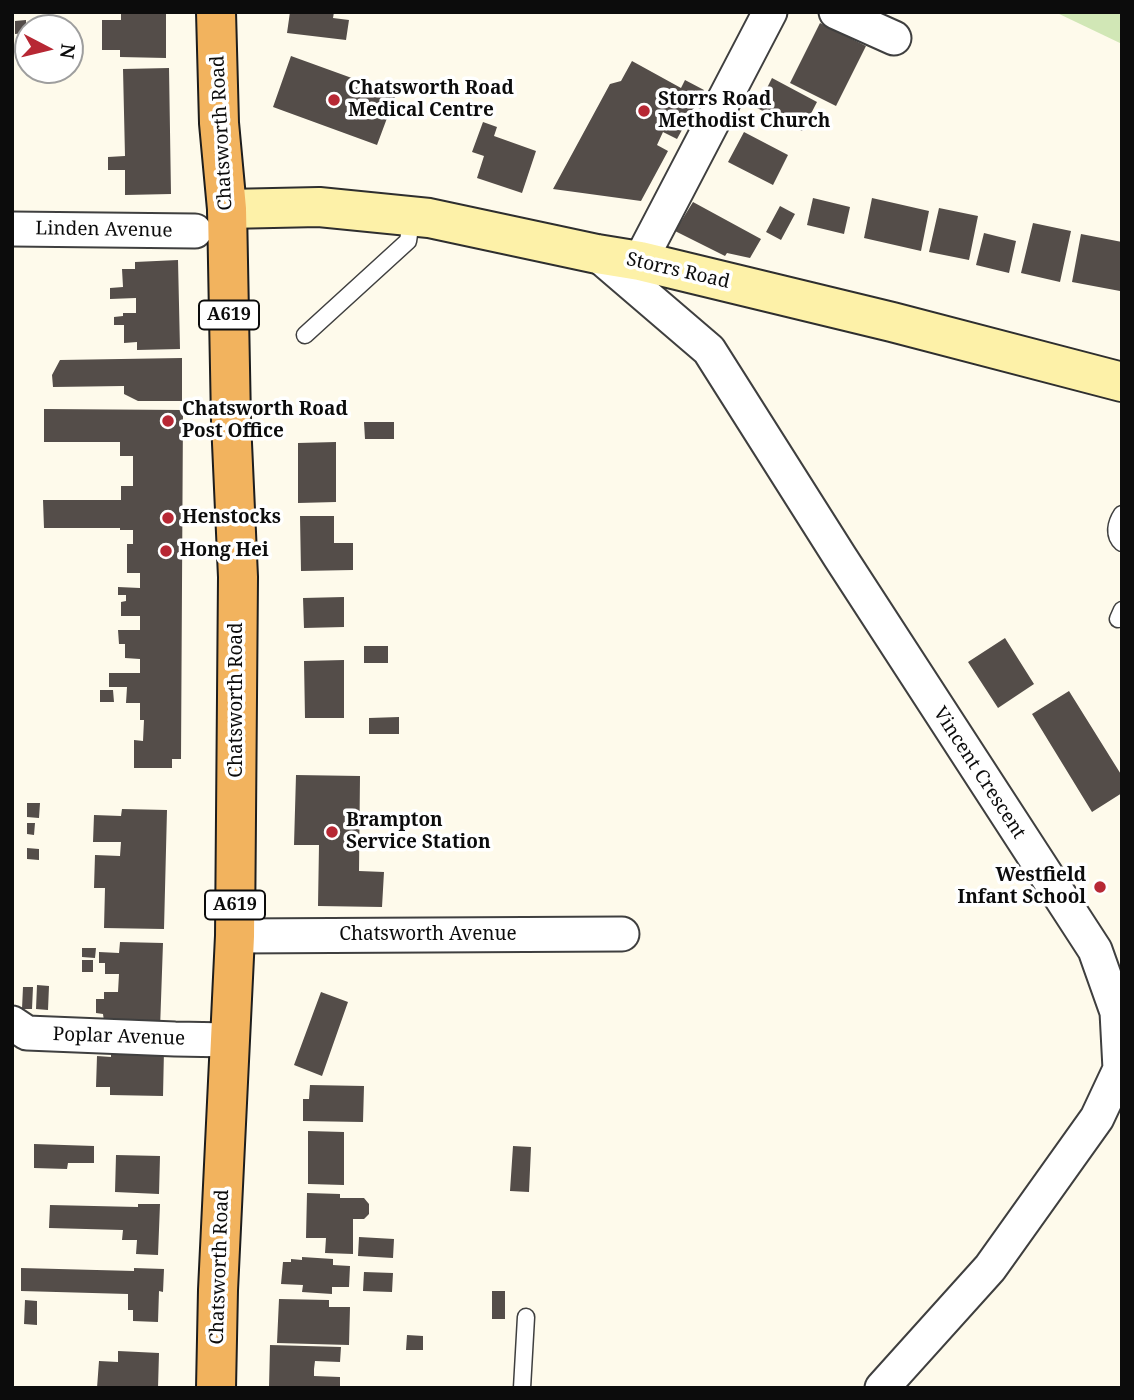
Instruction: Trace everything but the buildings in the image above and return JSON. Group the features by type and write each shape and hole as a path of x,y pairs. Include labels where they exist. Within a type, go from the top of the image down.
{"highway":[{"name":"Chatsworth Road","path":"216,12 218,104 227,209 231,421 238,577 234,936 216,1388"}],"main road":[{"name":"Storrs Road","path":"227,209 319,207 412,215 640,261 878,318 1122,382"}],"street":[{"path":"640,261 770,12"},
{"path":"836,12 894,38"},
{"name":"Linden Avenue","path":"12,229 195,231"},
{"name":"Vincent Crescent","path":"597,254 709,350 1095,950 1117,1012 1121,1069 1097,1118 990,1268 883,1388"},
{"name":"Chatsworth Avenue","path":"234,936 622,934"},
{"name":"Poplar Avenue","path":"12,1023 27,1033 230,1040"}],"lane":[{"path":"305,335 408,241 412,215"},
{"path":"1122,514 1116,530 1122,543"},
{"path":"522,1388 526,1317"}],"green space":[{"path":"1055,12 1122,12 1122,44"}],"place":[{"name":"Chatsworth Road Medical Centre","path":"334,100"},
{"name":"Storrs Road Methodist Church","path":"644,111"},
{"name":"Chatsworth Road Post Office","path":"168,421"},
{"name":"Henstocks","path":"168,518"},
{"name":"Hong Hei","path":"166,551"},
{"name":"Brampton Service Station","path":"332,832"},
{"name":"Westfield Infant School","path":"1100,887"}]}
